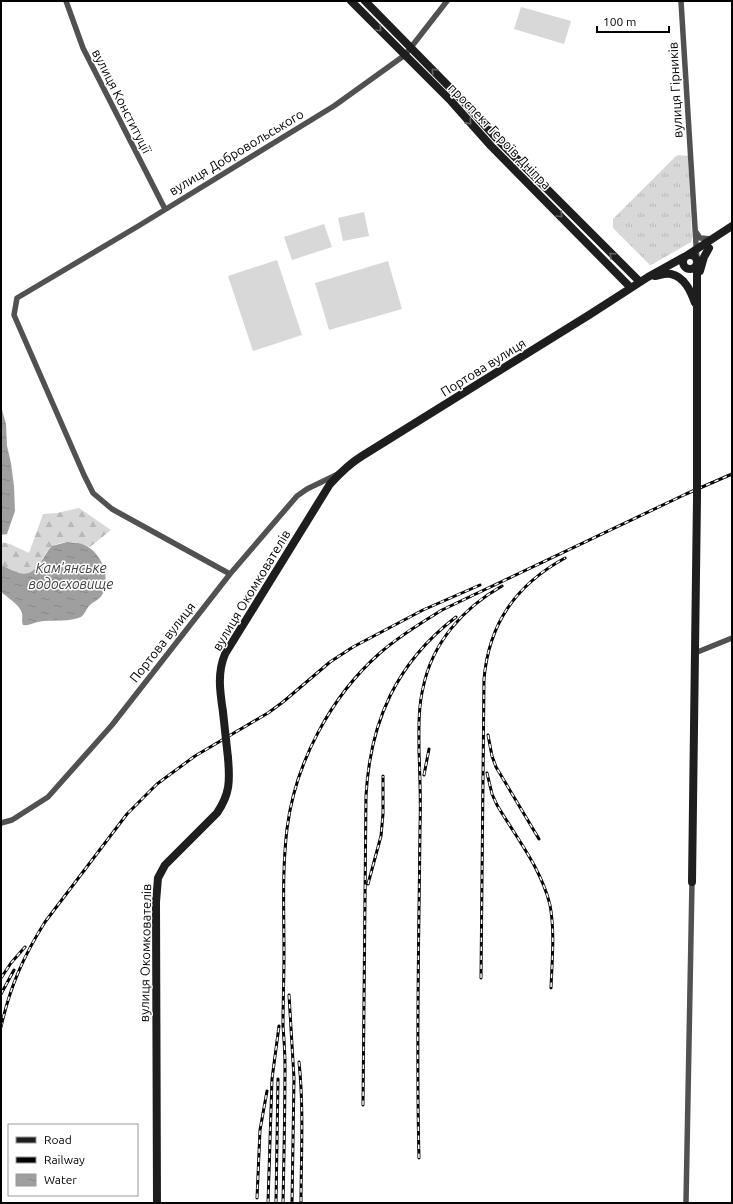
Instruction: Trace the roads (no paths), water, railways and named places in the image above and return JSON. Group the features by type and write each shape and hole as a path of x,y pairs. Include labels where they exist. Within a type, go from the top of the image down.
{"street":[{"name":"вулиця Конституції","path":"66,1 83,48 165,209"},
{"name":"проспект Героїв Дніпра","path":"351,1 451,101 491,146 631,288"},
{"name":"проспект Героїв Дніпра","path":"365,1 465,102 498,140 640,282"},
{"name":"вулиця Добровольського","path":"230,574 112,509 93,493 14,315 17,298 334,106 405,55 447,1"},
{"name":"вулиця Гірників","path":"681,1 697,262"},
{"path":"648,277 686,256 731,227"},
{"path":"648,277 667,271 694,268 709,248 731,227"},
{"path":"696,301 686,269 682,262 695,245 696,235 703,239 712,239"},
{"path":"696,301 701,265 709,248"},
{"path":"686,256 693,256 697,262 697,498 686,1203"},
{"path":"648,277 670,274 681,278 696,301"},
{"name":"Портова вулиця","path":"323,496 339,473 350,464 648,277"},
{"name":"Портова вулиця","path":"1,823 12,820 48,797 112,725 230,574 297,496 307,489 339,473"},
{"name":"вулиця Окомкователів","path":"157,1203 156,902 158,878 164,864 218,813 224,804 228,794 230,781 219,680 221,662 323,496"},
{"path":"695,653 732,638"}],"water":[{"name":"Кам'янське водосховище","path":"1,406 6,424 7,446 14,486 15,511 7,534 1,535"},
{"name":"Кам'янське водосховище","path":"67,542 80,543 89,547 99,558 103,565 106,581 102,595 87,608 81,617 72,620 41,621 23,625 21,610 1,592 1,565 18,573 23,574 32,572 52,546"}],"railway":[{"path":"283,1203 285,1117 285,1050 283,1026 285,845 291,804 298,780 318,732 331,710 362,670 380,653 402,635 442,610 686,494 732,474"},
{"path":"481,978 484,679 487,659 492,640 499,623 519,593 532,580 565,558"},
{"path":"1,1027 18,973 45,922 127,814 157,784 195,756 268,713 330,662 353,647 423,610 480,585"},
{"path":"419,1158 419,728 421,696 427,672 434,656 451,628 474,605 502,586"},
{"path":"363,1105 366,796 373,743 380,719 402,674 417,654 435,635 456,617"},
{"path":"488,735 492,756 496,767 539,839"},
{"path":"424,775 429,749"},
{"path":"487,773 492,794 497,805 527,853 541,878 546,891 552,915 553,936 551,988"},
{"path":"368,884 381,836 383,814 383,776"},
{"path":"1,978 11,963 25,947"},
{"path":"1,994 14,970"},
{"path":"289,995 294,1078 292,1203"},
{"path":"268,1203 272,1079 279,1026"},
{"path":"299,1062 302,1115 301,1203"},
{"path":"276,1203 278,1079"},
{"path":"257,1198 260,1130 267,1091"}]}
